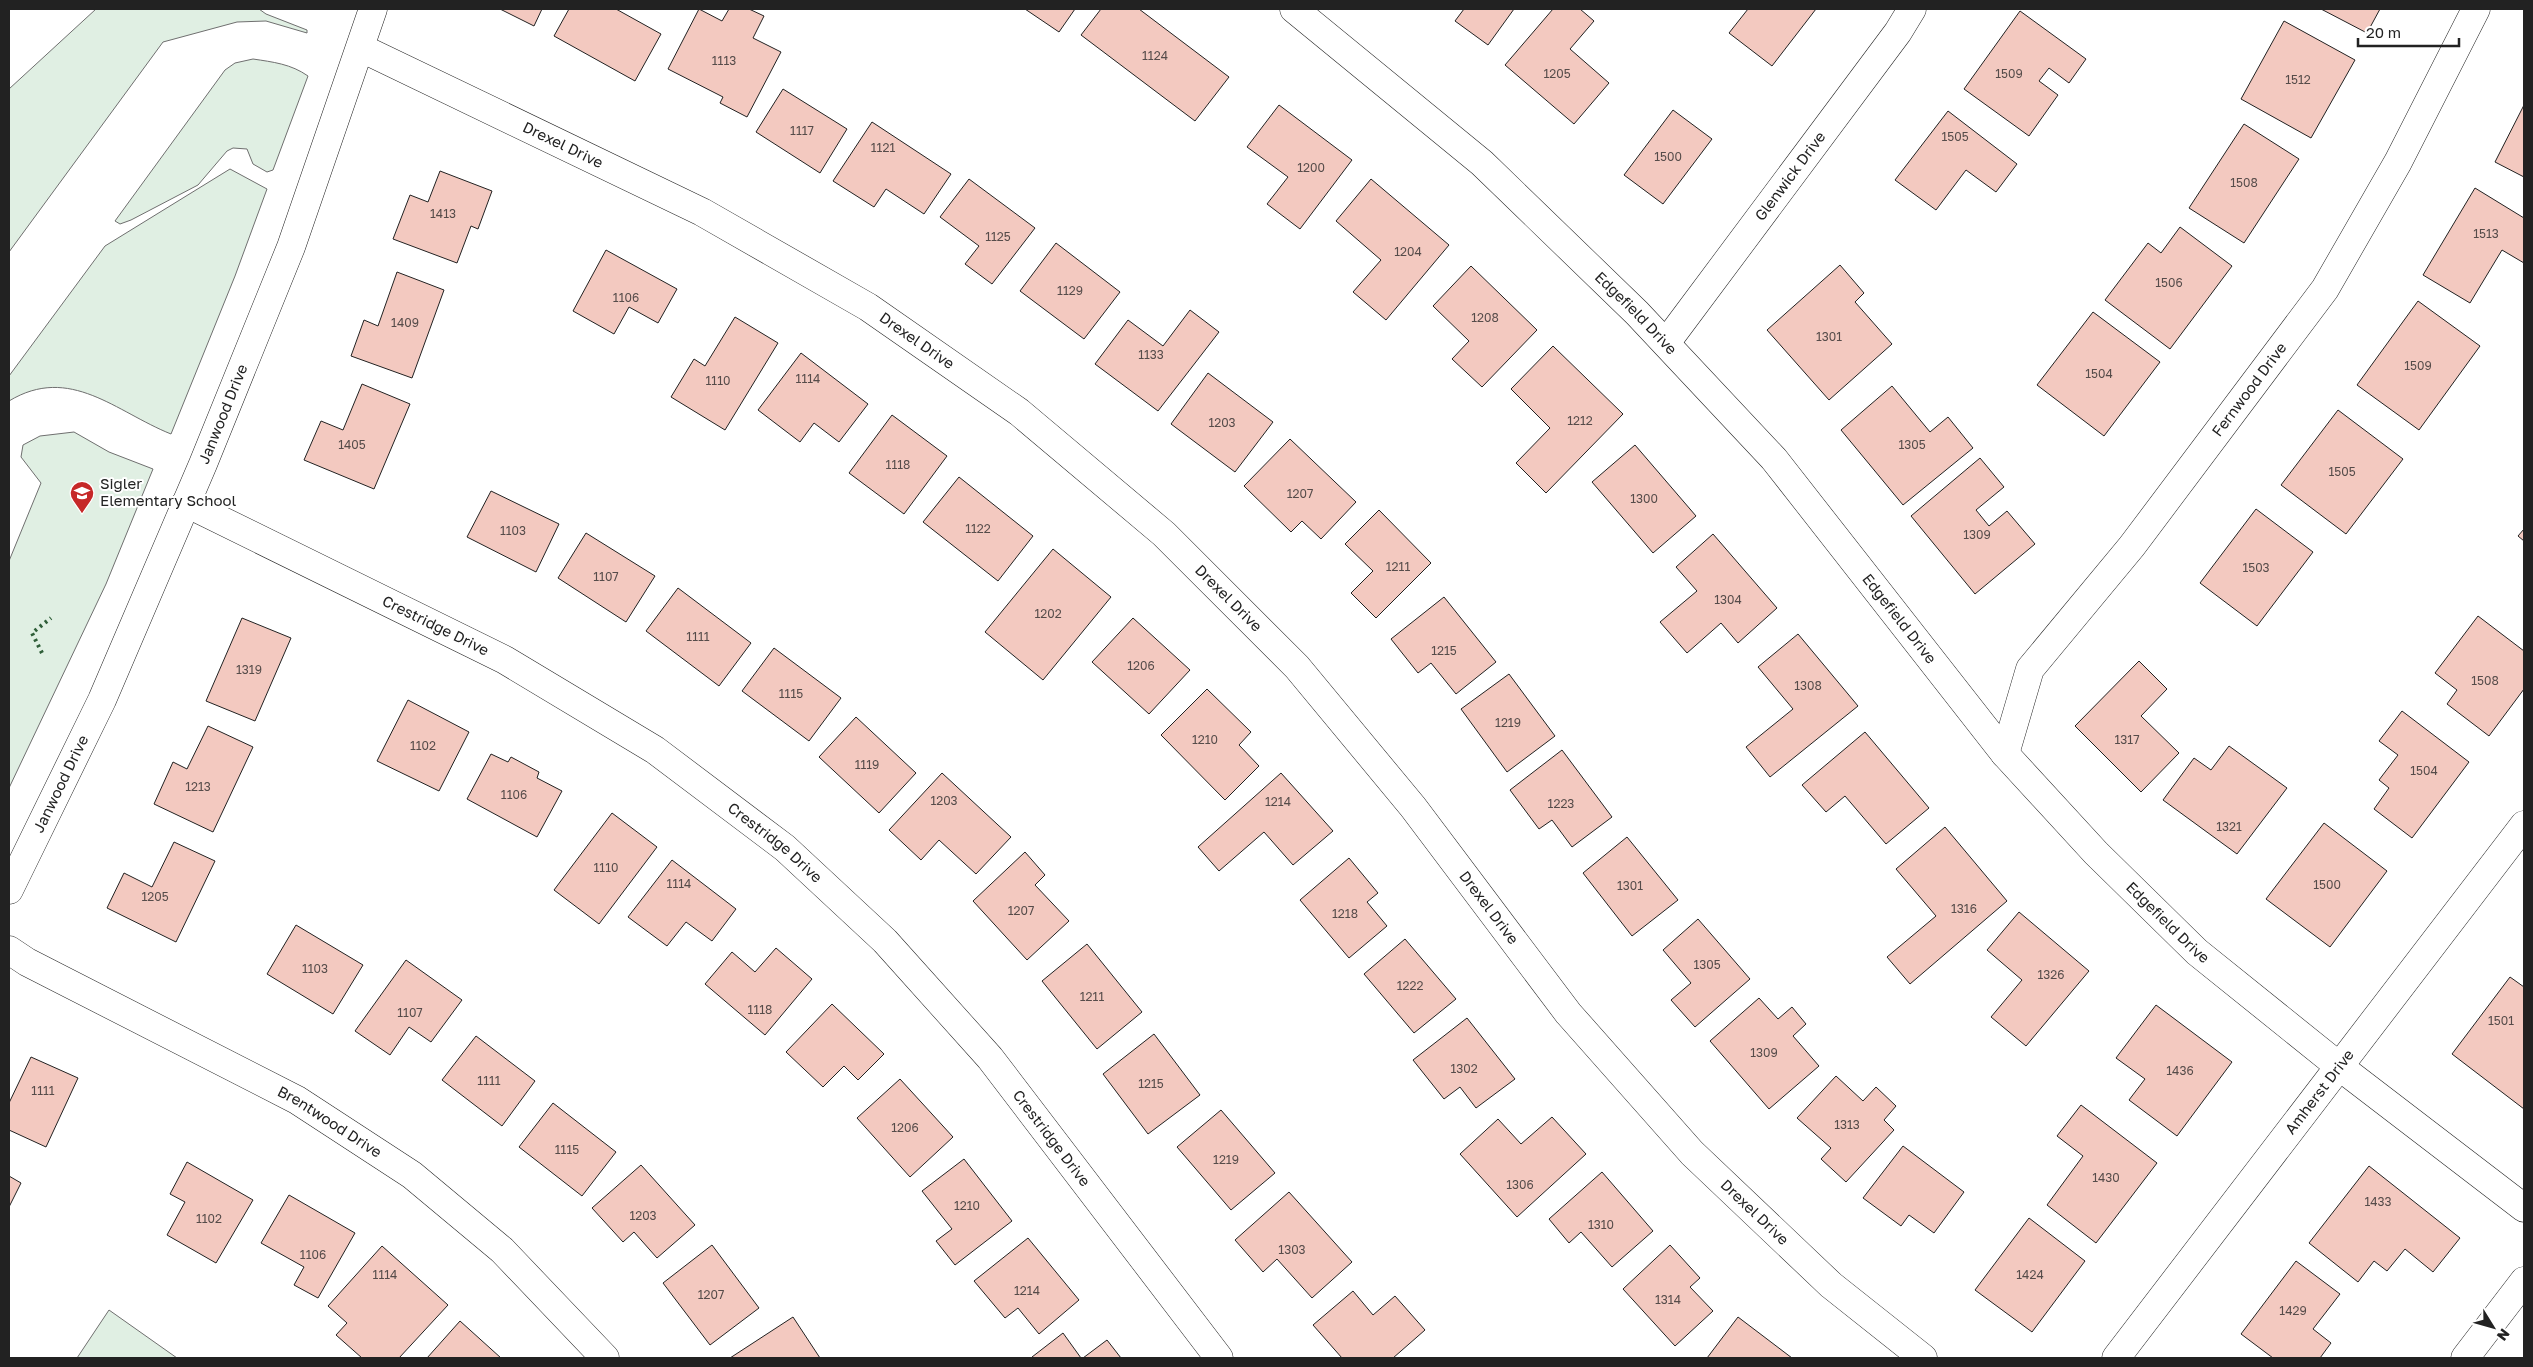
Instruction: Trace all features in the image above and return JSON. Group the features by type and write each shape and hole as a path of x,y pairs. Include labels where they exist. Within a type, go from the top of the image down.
{"street":[{"name":"Janwood Drive","path":"9,890 102,700 186,503 291,247 374,9"},
{"name":"Glenwick Drive","path":"1666,344 1898,32 1912,9"},
{"name":"Fernwood Drive","path":"2005,754 2030,669 2132,546 2325,289 2398,162 2476,9"},
{"name":"Edgefield Drive","path":"1304,11 1482,163 1637,313 1774,459 2005,754 2096,853 2197,952 2340,1067 2524,1208"},
{"name":"Drexel Drive","path":"361,48 702,212 868,307 1019,412 1164,534 1297,667 1413,807 1568,1013 1692,1153 1831,1285 1922,1358"},
{"name":"Crestridge Drive","path":"186,503 505,660 655,750 785,848 885,941 990,1058 1219,1358"},
{"name":"Amherst Drive","path":"2116,1358 2524,825"},
{"name":"Brentwood Drive","path":"9,950 27,962 296,1100 412,1175 502,1250 605,1358"},
{"path":"2465,1358 2524,1281"}],"green space":[{"path":"96,9 259,9 266,14 307,30 307,33 266,21 237,22 163,42 9,252 9,89"},
{"path":"253,59 288,66 308,76 273,170 267,172 253,164 247,149 233,148 227,151 198,185 131,220 120,224 115,221 225,70 235,63"},
{"path":"230,169 267,189 235,276 171,434 112,404 73,389 52,387 31,391 9,401 9,376 105,246"},
{"path":"74,432 109,452 153,469 106,584 9,788 9,561 41,483 21,457 23,445 40,436"},
{"path":"109,1310 177,1358 77,1358"}],"building":[{"path":"500,9 542,9 534,26"},
{"path":"569,9 616,9 661,34 635,81 554,36"},
{"path":"699,9 722,21 729,9 749,9 764,16 753,38 781,52 747,117 720,103 723,97 668,69"},
{"path":"1025,9 1075,9 1059,32"},
{"path":"1101,9 1139,9 1229,77 1195,121 1081,35"},
{"path":"1464,9 1514,9 1488,45 1455,21"},
{"path":"1553,9 1580,9 1594,21 1570,49 1609,83 1574,124 1505,65"},
{"path":"1748,9 1816,9 1772,66 1729,33"},
{"path":"2321,9 2380,9 2367,33"},
{"path":"2020,11 2086,59 2069,83 2049,68 2039,81 2058,95 2029,136 1964,89"},
{"path":"2284,21 2355,60 2311,138 2241,99"},
{"path":"783,89 847,129 820,173 756,132"},
{"path":"1279,105 1352,160 1300,229 1267,204 1288,177 1247,147"},
{"path":"2524,105 2524,177 2495,162"},
{"path":"1673,110 1712,139 1663,204 1624,175"},
{"path":"1948,111 2017,164 1996,192 1966,170 1936,210 1895,180"},
{"path":"872,122 951,174 924,214 886,189 874,207 833,181"},
{"path":"2244,124 2299,159 2244,243 2189,208"},
{"path":"440,171 492,191 478,229 471,226 457,263 393,239 410,195 428,202"},
{"path":"969,179 1035,228 992,284 965,264 979,246 940,217"},
{"path":"1371,179 1449,245 1386,320 1353,292 1381,260 1336,221"},
{"path":"2475,188 2524,218 2524,263 2502,250 2470,303 2423,275"},
{"path":"2180,227 2232,266 2170,349 2105,300 2148,243 2161,253"},
{"path":"1056,243 1120,292 1084,339 1020,291"},
{"path":"606,250 677,289 658,323 629,307 614,334 573,311"},
{"path":"1840,265 1864,293 1855,302 1892,344 1829,400 1767,330"},
{"path":"1471,266 1537,330 1482,387 1452,359 1469,341 1433,306"},
{"path":"397,272 444,290 412,378 351,356 364,320 378,326"},
{"path":"2418,301 2480,346 2419,430 2357,385"},
{"path":"1190,310 1219,332 1158,411 1095,364 1128,320 1163,346"},
{"path":"2093,312 2160,362 2104,436 2037,385"},
{"path":"735,317 778,343 725,430 671,397 694,359 705,366"},
{"path":"1553,346 1623,414 1546,493 1516,463 1550,428 1511,389"},
{"path":"801,353 868,404 839,442 814,423 800,442 758,410"},
{"path":"1208,373 1273,422 1235,472 1171,424"},
{"path":"362,384 410,404 374,489 304,460 321,421 343,430"},
{"path":"1892,386 1930,432 1948,417 1973,448 1903,505 1841,430"},
{"path":"2338,410 2403,459 2346,534 2281,485"},
{"path":"892,415 947,456 904,514 849,473"},
{"path":"1290,439 1356,502 1321,539 1302,521 1291,532 1244,486"},
{"path":"1635,445 1696,516 1653,553 1592,482"},
{"path":"1980,458 2004,487 1976,510 1989,526 2007,511 2035,544 1975,594 1911,516"},
{"path":"959,477 1033,536 998,581 923,522"},
{"path":"491,491 559,524 536,572 467,537"},
{"path":"2256,509 2313,552 2257,626 2200,583"},
{"path":"1379,510 1431,563 1376,618 1351,593 1373,571 1345,544"},
{"path":"2524,529 2524,541 2518,536"},
{"path":"586,533 655,576 626,622 558,578"},
{"path":"1713,534 1777,608 1738,643 1721,623 1687,653 1660,622 1697,591 1676,567"},
{"path":"1053,549 1111,597 1043,680 985,632"},
{"path":"678,588 751,643 719,686 646,631"},
{"path":"1444,597 1496,662 1456,694 1431,663 1418,673 1391,639"},
{"path":"2478,616 2524,651 2524,689 2489,736 2447,704 2457,690 2435,673"},
{"path":"242,618 291,638 255,721 206,701"},
{"path":"1133,618 1190,670 1149,714 1092,662"},
{"path":"1798,634 1858,706 1770,777 1746,747 1793,709 1758,667"},
{"path":"774,648 841,698 809,741 742,691"},
{"path":"2139,661 2167,689 2141,716 2179,753 2141,792 2075,726"},
{"path":"1509,674 1555,736 1507,772 1461,709"},
{"path":"1207,689 1251,732 1239,745 1259,766 1225,800 1161,735"},
{"path":"408,700 469,732 439,791 377,761"},
{"path":"2402,711 2469,762 2412,838 2374,809 2389,788 2379,780 2398,755 2379,741"},
{"path":"856,717 916,773 879,813 819,757"},
{"path":"208,726 253,747 213,832 154,804 173,762 187,769"},
{"path":"1865,732 1929,808 1886,844 1845,796 1826,812 1802,785"},
{"path":"2229,746 2287,788 2237,854 2163,800 2194,758 2211,770"},
{"path":"1562,750 1612,817 1572,847 1552,820 1539,829 1510,790"},
{"path":"491,754 508,762 511,757 539,772 537,778 562,791 537,837 467,799"},
{"path":"942,773 1011,837 976,874 939,840 921,860 889,830"},
{"path":"1281,773 1333,831 1293,865 1264,832 1219,871 1198,847"},
{"path":"612,813 657,847 599,924 554,890"},
{"path":"2324,823 2387,871 2330,947 2266,899"},
{"path":"1945,827 2007,901 1910,984 1887,957 1936,916 1896,869"},
{"path":"1627,837 1678,900 1632,936 1583,873"},
{"path":"174,842 215,861 176,942 107,908 124,873 152,887"},
{"path":"1025,852 1045,875 1035,885 1069,921 1027,960 973,901"},
{"path":"1349,858 1378,893 1367,902 1387,926 1349,958 1300,900"},
{"path":"672,860 736,909 712,941 686,922 667,946 628,917"},
{"path":"2019,912 2089,971 2026,1046 1991,1017 2022,980 1987,950"},
{"path":"1698,919 1750,979 1695,1027 1671,1000 1691,983 1663,950"},
{"path":"296,925 363,965 333,1014 267,974"},
{"path":"1405,939 1456,999 1414,1033 1364,974"},
{"path":"1087,944 1142,1012 1097,1049 1042,981"},
{"path":"776,948 812,979 765,1035 705,984 732,952 755,972"},
{"path":"406,960 462,1000 431,1042 409,1027 390,1055 355,1031"},
{"path":"2510,977 2524,987 2524,1109 2452,1054"},
{"path":"1759,998 1778,1019 1792,1007 1806,1024 1793,1036 1819,1066 1769,1109 1710,1041"},
{"path":"832,1004 884,1054 858,1080 844,1066 823,1087 786,1052"},
{"path":"2156,1005 2232,1062 2177,1136 2129,1100 2145,1079 2116,1058"},
{"path":"1467,1018 1515,1079 1476,1108 1460,1087 1444,1099 1413,1060"},
{"path":"1154,1034 1200,1095 1148,1134 1103,1074"},
{"path":"476,1036 535,1081 502,1126 442,1080"},
{"path":"31,1057 78,1078 46,1147 9,1130 9,1103"},
{"path":"1836,1076 1863,1101 1876,1087 1896,1106 1884,1120 1894,1130 1846,1182 1821,1159 1831,1148 1797,1118"},
{"path":"900,1079 953,1137 910,1177 857,1118"},
{"path":"553,1103 616,1152 582,1196 519,1147"},
{"path":"2081,1105 2157,1163 2096,1243 2047,1205 2083,1156 2057,1136"},
{"path":"1221,1110 1275,1173 1231,1210 1177,1147"},
{"path":"1552,1117 1586,1154 1517,1217 1460,1154 1498,1119 1521,1144"},
{"path":"1903,1146 1964,1192 1934,1233 1909,1215 1901,1226 1863,1198"},
{"path":"964,1159 1012,1221 955,1265 936,1241 952,1229 922,1191"},
{"path":"187,1162 253,1200 216,1263 167,1235 185,1202 170,1194"},
{"path":"641,1165 695,1225 657,1258 634,1232 623,1242 592,1208"},
{"path":"2369,1166 2460,1238 2433,1272 2405,1249 2387,1271 2374,1261 2358,1282 2309,1243"},
{"path":"1602,1172 1653,1231 1612,1267 1581,1232 1569,1243 1549,1219"},
{"path":"9,1176 21,1183 9,1207"},
{"path":"1289,1192 1352,1262 1312,1298 1277,1259 1263,1272 1235,1240"},
{"path":"289,1195 355,1233 318,1298 294,1285 304,1267 261,1243"},
{"path":"2029,1218 2085,1261 2032,1332 1975,1290"},
{"path":"1028,1238 1079,1300 1039,1334 1018,1308 1005,1318 974,1281"},
{"path":"712,1245 759,1308 710,1345 663,1283"},
{"path":"1670,1245 1700,1278 1690,1287 1713,1311 1675,1346 1623,1289"},
{"path":"382,1246 448,1305 399,1358 362,1358 336,1335 347,1323 328,1306"},
{"path":"2296,1261 2340,1294 2313,1329 2331,1343 2320,1358 2273,1358 2241,1334"},
{"path":"1353,1291 1373,1315 1395,1296 1425,1330 1393,1358 1342,1358 1313,1325"},
{"path":"793,1317 820,1358 730,1358"},
{"path":"1738,1317 1792,1358 1707,1358"},
{"path":"460,1321 501,1358 427,1358"},
{"path":"1063,1333 1081,1358 1032,1357"},
{"path":"1107,1340 1121,1358 1083,1358"}],"hedge":[{"path":"42,653 32,633 51,618"}],"place":[{"name":"Sigler Elementary School","path":"82,514"}]}
